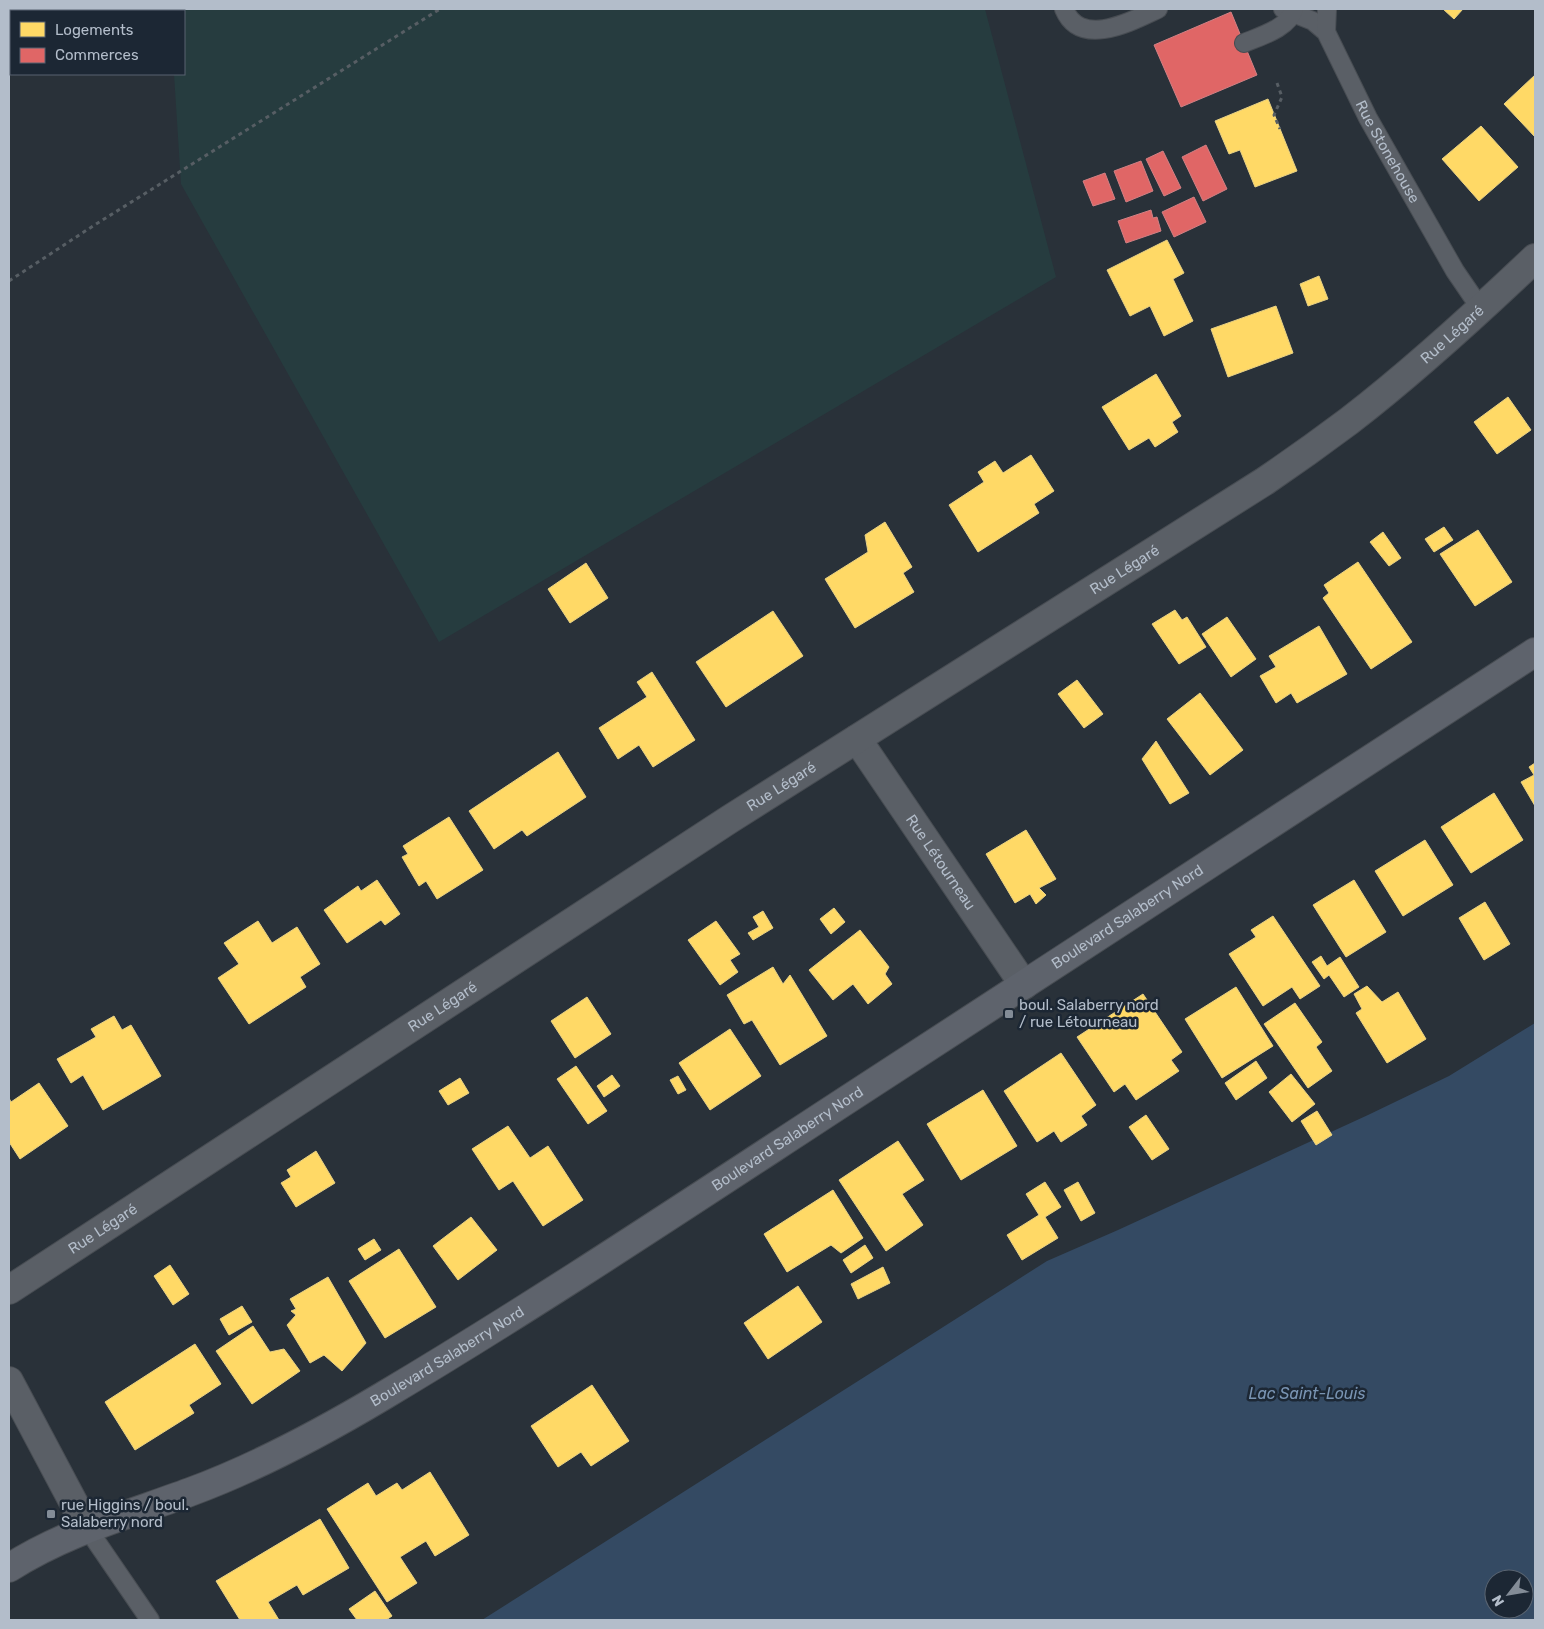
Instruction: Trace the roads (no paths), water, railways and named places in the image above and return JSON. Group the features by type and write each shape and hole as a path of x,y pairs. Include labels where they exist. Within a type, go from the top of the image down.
{"street":[{"name":"Rue Légaré","path":"9,1290 730,819 1265,481 1355,416 1441,345 1535,258"},
{"name":"Boulevard Salaberry Nord","path":"9,1568 50,1545 87,1528 188,1493 254,1466 346,1418 609,1255 1535,652"},
{"name":"Rue Létourneau","path":"857,739 1024,984"},
{"path":"9,1381 87,1528"}],"lane":[{"path":"1064,9 1072,21 1083,27 1102,30 1119,27 1158,9"},
{"path":"1326,9 1328,17 1326,32"},
{"path":"1244,43 1275,31 1290,11 1314,22 1326,32"},
{"name":"Rue Stonehouse","path":"1326,32 1377,134 1455,271 1481,310"},
{"path":"87,1528 150,1620"}],"water":[{"name":"Lac Saint-Louis","path":"1535,1023 1535,1620 482,1620 1047,1261 1368,1115 1449,1076"}],"place":[{"name":"boul. Salaberry nord / rue Létourneau","path":"1009,1014"},
{"name":"rue Higgins / boul. Salaberry nord","path":"51,1514"}]}
